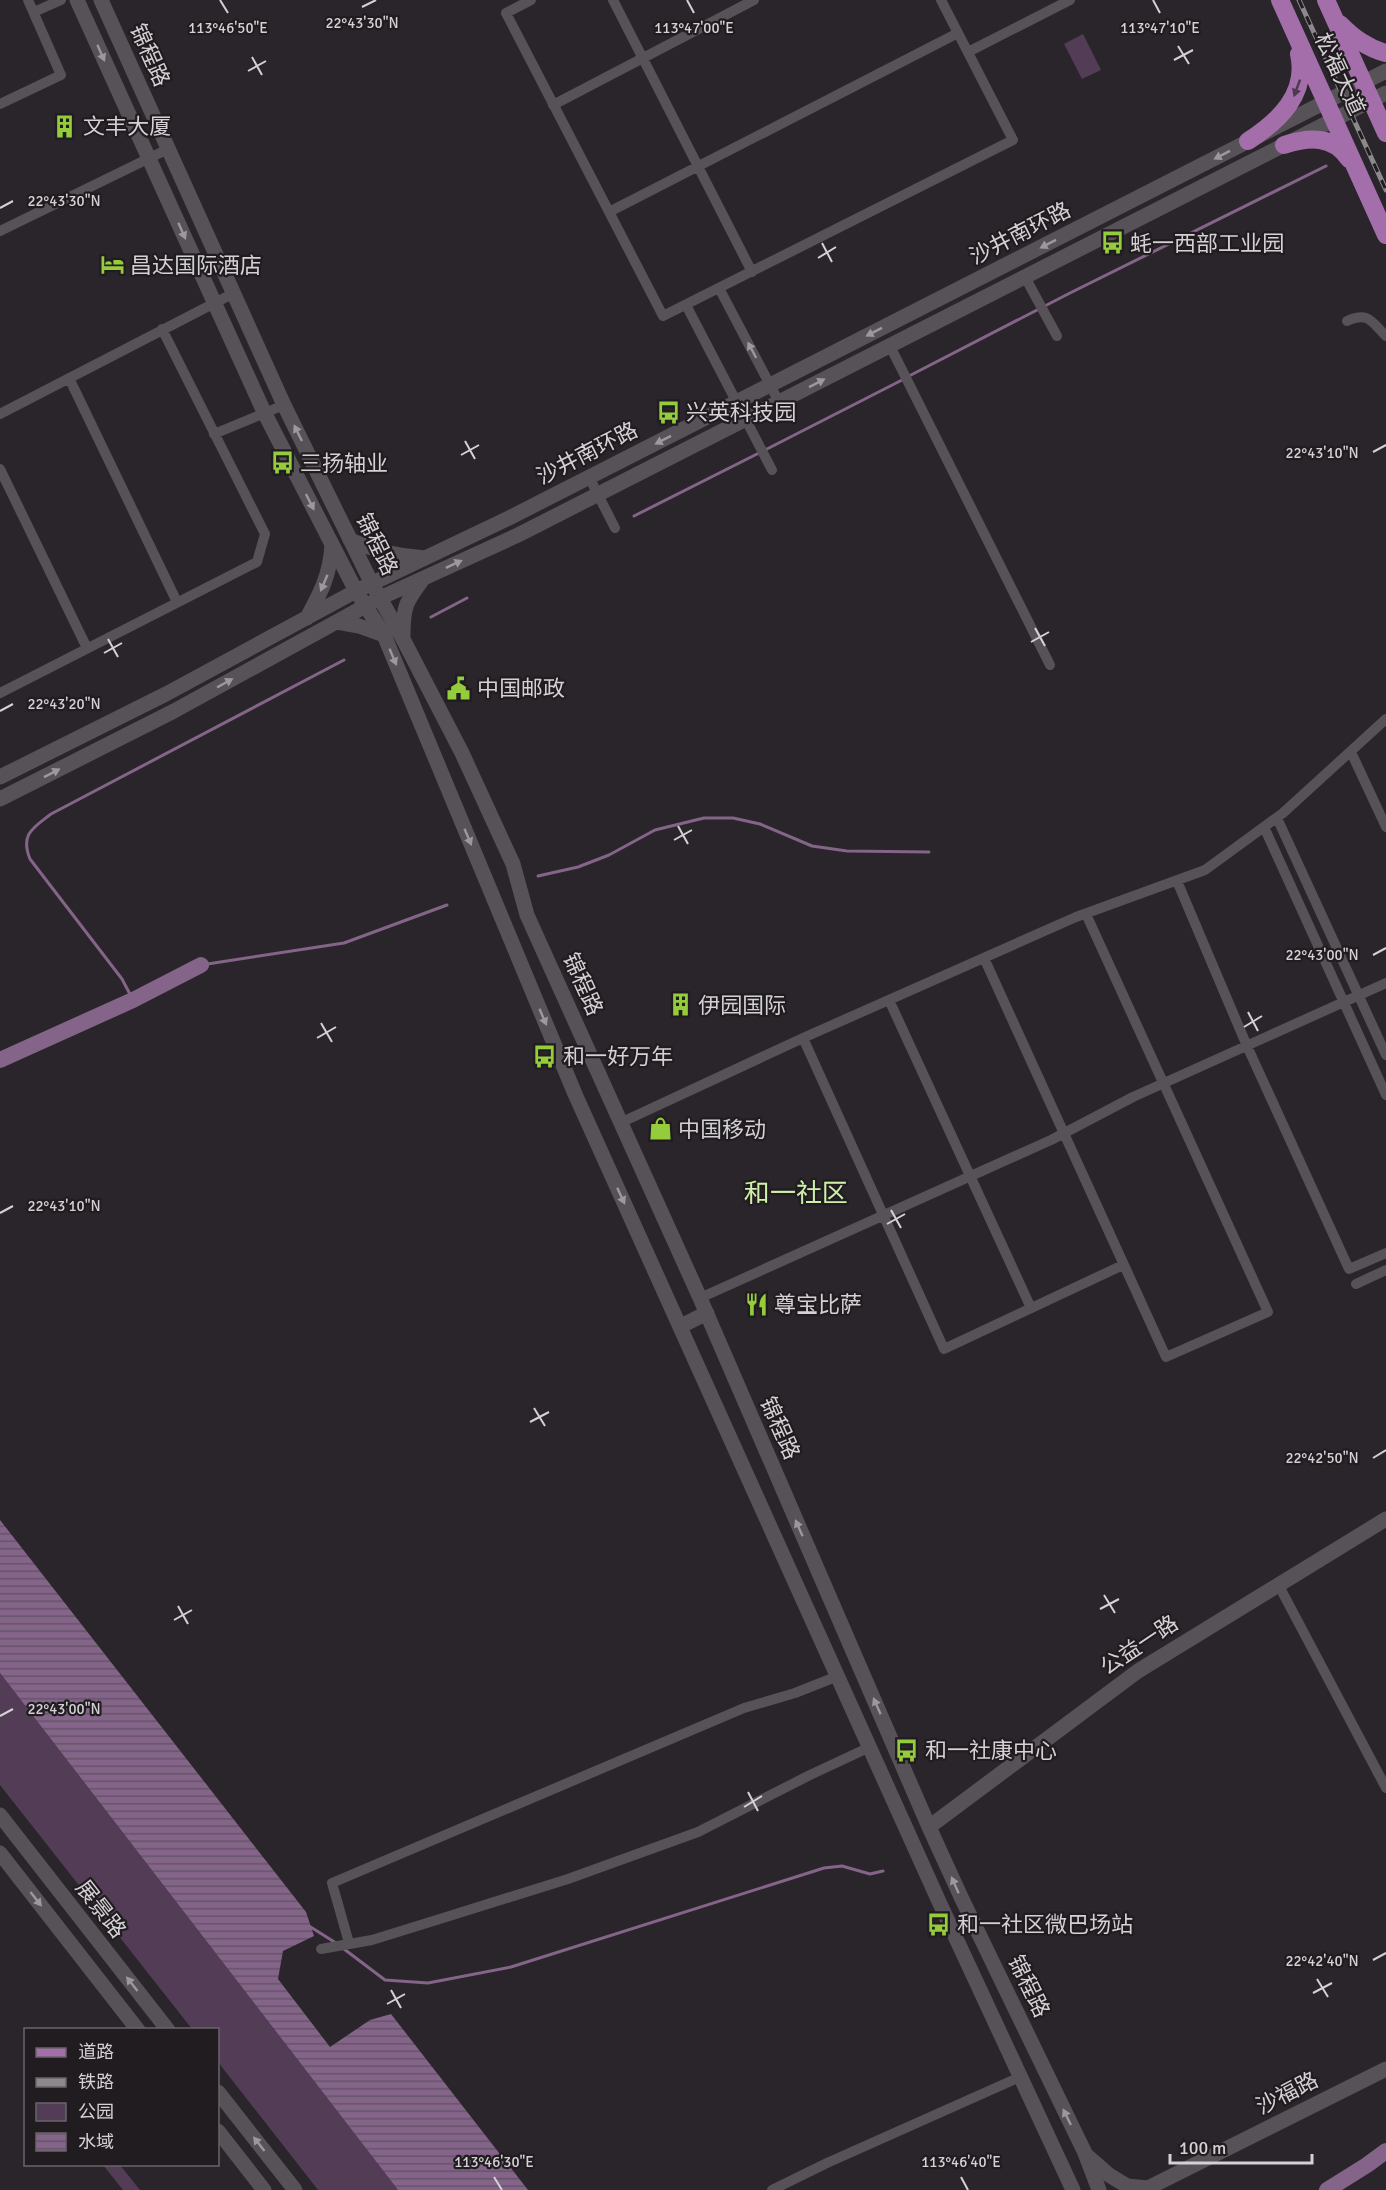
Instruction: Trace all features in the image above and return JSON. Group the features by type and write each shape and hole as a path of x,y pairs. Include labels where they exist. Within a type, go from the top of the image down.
{"main road":[{"name":"锦程路","path":"77,0 264,412 332,545 356,591 373,602 404,639 462,753 513,864 527,915 707,1313 929,1827 1100,2190"},
{"name":"锦程路","path":"100,0 284,405 372,584 373,602 384,635 575,1094 1072,2190"},
{"name":"松福大道","path":"1280,0 1386,235"},
{"name":"松福大道","path":"1330,8 1364,82 1379,97 1386,133"},
{"path":"1330,8 1358,40 1370,49 1386,53"},
{"path":"1248,141 1279,118 1296,91 1301,72 1294,32"},
{"name":"沙井南环路","path":"0,777 166,694 356,591 589,477 1386,71"},
{"name":"沙井南环路","path":"0,799 174,711 373,602 518,535 1379,97"},
{"path":"1284,145 1304,139 1328,141 1345,152 1357,169"},
{"path":"350,540 375,551 425,558"},
{"path":"306,618 325,585 330,567 332,545"},
{"path":"404,639 403,613 408,599 424,578"},
{"path":"337,622 359,626 384,635"},
{"path":"681,1326 707,1313"},
{"name":"公益一路","path":"929,1827 1138,1671 1386,1519"},
{"name":"展景路","path":"0,1815 166,2028"},
{"name":"展景路","path":"0,1852 136,2028"},
{"name":"沙福路","path":"1146,2189 1386,2069"},
{"path":"219,2093 295,2190"},
{"path":"219,2132 264,2190"},
{"path":"1085,2154 1127,2186 1146,2189"}],"street":[{"path":"0,104 62,75 28,0"},
{"path":"34,12 61,0"},
{"path":"531,0 506,13 663,316 1013,140 941,0"},
{"path":"613,0 752,272"},
{"path":"553,105 754,0"},
{"path":"968,52 1070,0"},
{"path":"609,212 958,33"},
{"path":"0,231 168,149"},
{"path":"1025,277 1057,336"},
{"path":"720,288 779,402"},
{"path":"0,414 234,293"},
{"path":"686,305 772,470"},
{"path":"1347,321 1362,316 1370,319 1386,336"},
{"path":"0,693 257,562 265,534 162,329"},
{"path":"890,346 1050,665"},
{"path":"69,378 177,603"},
{"path":"214,434 284,405"},
{"path":"0,469 87,648"},
{"path":"589,477 615,528"},
{"path":"620,1123 803,1038 984,958 1086,914 1205,870 1277,818 1386,719"},
{"path":"1351,752 1386,827"},
{"path":"1277,818 1386,1055"},
{"path":"1264,827 1386,1095"},
{"path":"1177,880 1247,1046 1349,1269 1386,1253"},
{"path":"984,958 1166,1358 1268,1312 1086,914"},
{"path":"700,1298 969,1177 1162,1084 1386,983"},
{"path":"889,1000 1031,1308"},
{"path":"803,1038 944,1349 1123,1264"},
{"path":"1356,1284 1386,1270"},
{"path":"1278,1584 1386,1788"},
{"path":"349,1943 332,1883 744,1708 795,1693 838,1676"},
{"path":"321,1949 372,1940 568,1879 698,1832 810,1774 870,1747"},
{"path":"772,2190 1020,2077"}],"green space":[{"path":"1083,34 1101,70 1082,79 1064,44"},
{"path":"0,1673 398,2190 318,2190 219,2063 219,2028 191,2028 0,1785"},
{"path":"104,2166 121,2166 140,2190 123,2190"}],"water":[{"path":"0,1520 306,1912 314,1936 283,1951 278,1979 330,2047 370,2020 391,2014 528,2190 398,2190 0,1673"}],"waterway":[{"path":"909,376 1326,166"},
{"path":"765,450 904,379"},
{"path":"634,516 759,453"},
{"path":"431,617 467,598"},
{"path":"133,1000 122,979 30,859 27,850 30,832 51,814 344,660"},
{"path":"538,876 578,867 609,855 655,830 704,818 733,818 760,824 812,846 847,851 929,852"},
{"path":"201,965 344,943 447,905"},
{"path":"0,1060 133,1000 201,965"},
{"path":"344,1949 385,1980 428,1983 511,1967 824,1868 842,1866 870,1874 883,1871"},
{"path":"309,1926 336,1943"},
{"path":"1327,2190 1386,2151"}],"railway":[{"path":"1299,0 1386,190"}],"place":[{"name":"文丰大厦","path":"65,126"},
{"name":"蚝一西部工业园","path":"1112,243"},
{"name":"昌达国际酒店","path":"112,265"},
{"name":"兴英科技园","path":"668,412"},
{"name":"三扬轴业","path":"282,463"},
{"name":"中国邮政","path":"459,688"},
{"name":"伊园国际","path":"680,1005"},
{"name":"和一好万年","path":"545,1056"},
{"name":"中国移动","path":"660,1129"},
{"name":"尊宝比萨","path":"756,1304"},
{"name":"和一社康中心","path":"907,1750"},
{"name":"和一社区微巴场站","path":"939,1924"}],"district":[{"name":"和一社区","path":"796,1194"}]}
